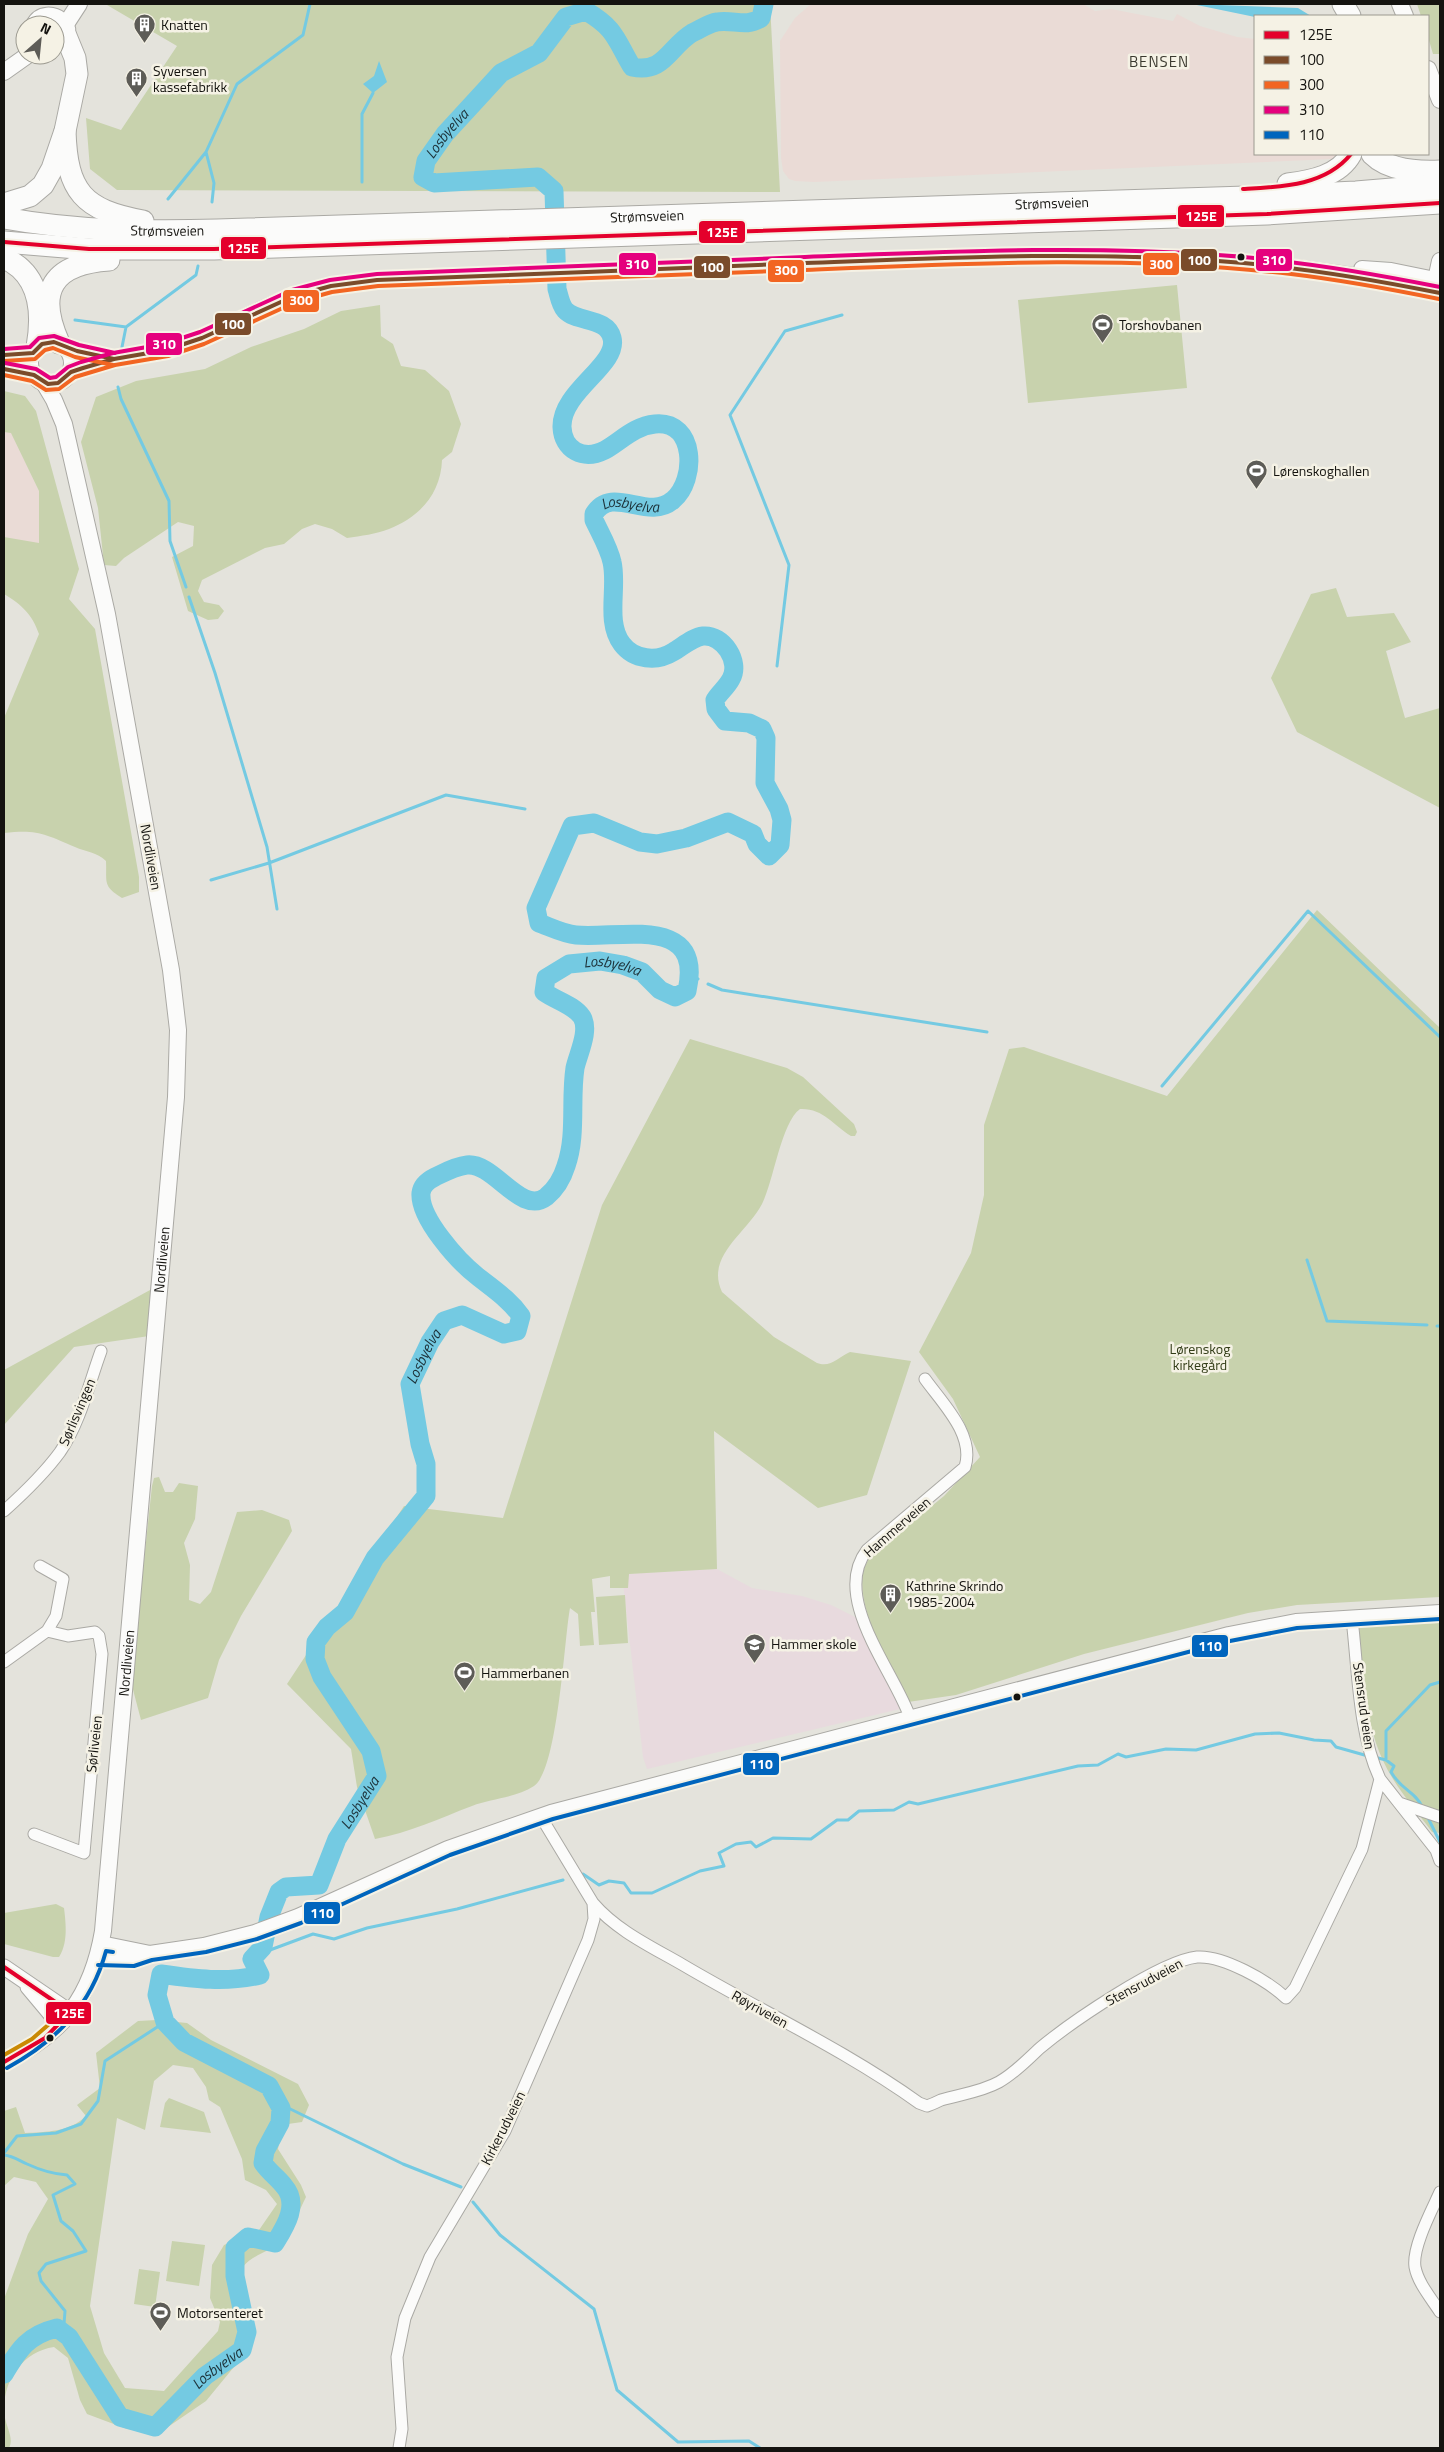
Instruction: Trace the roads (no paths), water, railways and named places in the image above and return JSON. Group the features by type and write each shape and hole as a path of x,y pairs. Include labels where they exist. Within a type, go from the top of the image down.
{"highway":[{"path":"1343,4 1349,15"},
{"path":"4,204 22,200 43,185 52,169 65,131 73,88 65,50"},
{"path":"65,131 66,161 75,185 86,200 94,206 121,217 170,224 413,223"},
{"path":"917,208 1257,188 1316,179 1338,168 1350,155"},
{"path":"1373,155 1382,162 1399,168 1440,172"},
{"name":"Strømsveien","path":"572,228 917,208 1316,194 1440,185"},
{"name":"Strømsveien","path":"4,218 61,227 151,232 413,223 537,229 1267,214 1440,203"},
{"name":"Strømsveien","path":"4,242 89,249 168,250 476,240 537,229"},
{"path":"63,346 50,314 51,291 63,273 86,262 368,252 476,240"},
{"path":"4,258 26,274 35,289 41,314 35,350"}],"main road":[{"path":"65,23 79,4"},
{"path":"7,69 15,59"},
{"path":"1429,72 1440,100"},
{"path":"4,369 58,383 68,375 114,359 147,355 183,345 282,300 331,286 378,280 1069,255 1168,257 1313,269 1371,269 1439,287 1440,261"},
{"path":"4,355 35,350 48,342 114,359"},
{"path":"63,346 71,356 68,375"},
{"path":"35,350 30,362 39,379"},
{"name":"Nordliveien","path":"64,424 68,375"},
{"name":"Nordliveien","path":"4,2062 36,2044 70,2012 88,1985 99,1951 108,1890 162,1275 176,1097 178,1030 171,970 111,634 64,424 39,379"},
{"path":"99,1951 150,1954 241,1937 280,1924 440,1852 541,1817 1229,1634 1289,1623 1440,1613"}],"street":[{"name":"Sørlisvingen","path":"4,1511 30,1488 61,1451 74,1425 101,1351"},
{"name":"Hammerveien","path":"910,1720 858,1609 855,1588 856,1568 867,1550 966,1467 969,1454 962,1431 925,1379"},
{"path":"4,1662 47,1631 56,1616 63,1579 40,1566"},
{"name":"Stensrud veien","path":"1352,1618 1366,1736 1372,1759 1380,1779 1436,1850 1440,1861"},
{"name":"Sørliveien","path":"34,1834 84,1853 102,1654 99,1636 96,1632 68,1636 47,1631"},
{"name":"Stensrudveien","path":"932,2104 940,2100 983,2090 999,2082 1013,2073 1040,2048 1081,2017 1179,1961 1199,1957 1220,1962 1248,1972 1270,1984 1286,1998 1295,1988 1362,1849 1380,1779"},
{"path":"1399,1802 1440,1817"},
{"path":"541,1817 593,1903"},
{"name":"Røyriveien","path":"593,1903 604,1915 624,1930 714,1984 865,2068 919,2103 932,2104"},
{"name":"Kirkerudveien","path":"399,2448 402,2430 397,2357 405,2318 430,2257 505,2131 588,1940 594,1919 593,1903"},
{"path":"4,1967 39,1989 70,2012"},
{"path":"24,1981 59,2024"},
{"path":"1440,2192 1422,2236 1415,2266 1420,2280 1440,2312"}],"water":[{"path":"1192,4 1298,8 1309,15 1254,15 1254,17"},
{"path":"379,61 387,82 373,93 363,84 374,76"}],"waterway":[{"path":"168,199 206,152 237,84 303,35 310,4"},
{"name":"Losbyelva","path":"4,2374 25,2344 31,2339 57,2328 69,2337 120,2417 155,2427 205,2376 242,2350 247,2332 235,2276 235,2248 248,2237 275,2243 283,2230 291,2208 289,2193 263,2163 265,2151 280,2123 281,2108 269,2086 184,2042 165,2022 157,1995 161,1974 223,1980 260,1975 252,1959 263,1947 269,1917 279,1892 286,1887 319,1885 337,1839 377,1776 371,1751 322,1677 315,1659 316,1642 327,1627 345,1612 375,1558 426,1496 426,1464 420,1444 410,1384 430,1342 444,1321 462,1315 504,1334 517,1331 521,1316 506,1299 469,1269 450,1250 426,1214 422,1203 422,1190 426,1183 433,1178 447,1171 467,1165 477,1166 487,1171 527,1200 537,1201 546,1197 558,1183 569,1154 575,1068 585,1029 579,1013 544,992 546,978 569,964 600,961 623,965 642,972 660,990 675,997 687,991 689,967 683,950 671,940 635,934 576,935 539,923 536,908 572,826 594,823 640,842 657,844 686,838 728,822 753,834 757,844 769,856 780,845 782,820 779,809 765,783 766,738 762,729 749,723 725,721 716,709 715,700 731,679 733,672 734,665 728,650 717,639 703,636 691,640 667,655 646,658 633,653 622,644 614,625 612,562 607,546 594,520 594,514 602,506 610,502 653,507 663,506 673,500 681,491 689,466 685,441 678,431 669,425 655,424 647,425 634,431 605,450 597,453 582,454 570,447 563,435 564,414 579,390 607,358 612,348 612,338 609,331 598,323 570,314 565,310 561,302 557,289 554,191 538,177 434,183 423,177 426,161 445,134 501,73 539,53 566,17 586,11 596,17 614,35 632,67 643,68 652,67 659,63 684,39 711,24 723,21 745,23 761,18 764,4"},
{"path":"362,182 362,114 373,93"},
{"path":"206,152 214,183 212,202"},
{"path":"75,320 126,327 196,275 198,266"},
{"path":"777,666 789,565 730,415 785,331 842,315"},
{"path":"122,347 126,327"},
{"path":"118,387 121,399 169,501 170,541 186,587"},
{"path":"189,597 215,673 267,847 277,909"},
{"path":"211,880 269,863 446,795 525,809"},
{"path":"1162,1086 1308,911 1440,1037"},
{"path":"690,976 698,979"},
{"path":"708,984 722,990 987,1032"},
{"path":"1307,1260 1327,1321 1427,1325"},
{"path":"1386,1760 1386,1731 1430,1685 1440,1682"},
{"path":"583,1874 599,1885 609,1881 624,1883 631,1893 652,1893 700,1871 724,1866 719,1853 736,1844 751,1842 756,1847 773,1838 811,1839 837,1820 848,1820 859,1811 894,1810 909,1802 918,1804 1078,1766 1098,1765 1118,1754 1126,1757 1166,1749 1196,1750 1255,1734 1279,1733 1314,1740 1331,1741 1336,1747 1368,1756"},
{"path":"1374,1757 1386,1760 1394,1766 1391,1772 1395,1778 1416,1797 1423,1808"},
{"path":"1427,1816 1440,1842"},
{"path":"263,1947 270,1950 313,1934 334,1939 367,1928 457,1909 563,1880"},
{"path":"4,2153 17,2136 56,2133 81,2124 98,2101 105,2061 165,2022"},
{"path":"278,2103 403,2164 461,2187"},
{"path":"4,2155 13,2157 41,2170 67,2175 75,2184 53,2195 61,2221 73,2231 86,2251 46,2264 39,2273 41,2281 65,2311 64,2324 57,2328"},
{"path":"473,2202 500,2235 594,2309 617,2390 678,2442 749,2441 760,2448"}],"place":[{"name":"Knatten","path":"145,44"},
{"name":"Syversen kassefabrikk","path":"137,98"},
{"name":"Torshovbanen","path":"1103,344"},
{"name":"Lørenskoghallen","path":"1257,490"},
{"name":"Kathrine Skrindo 1985-2004","path":"890,1613"},
{"name":"Hammer skole","path":"755,1663"},
{"name":"Hammerbanen","path":"465,1692"},
{"name":"Motorsenteret","path":"161,2332"}],"district":[{"name":"BENSEN","path":"1159,62"}],"park label":[{"name":"Lørenskog kirkegård","path":"1200,1358"}]}
